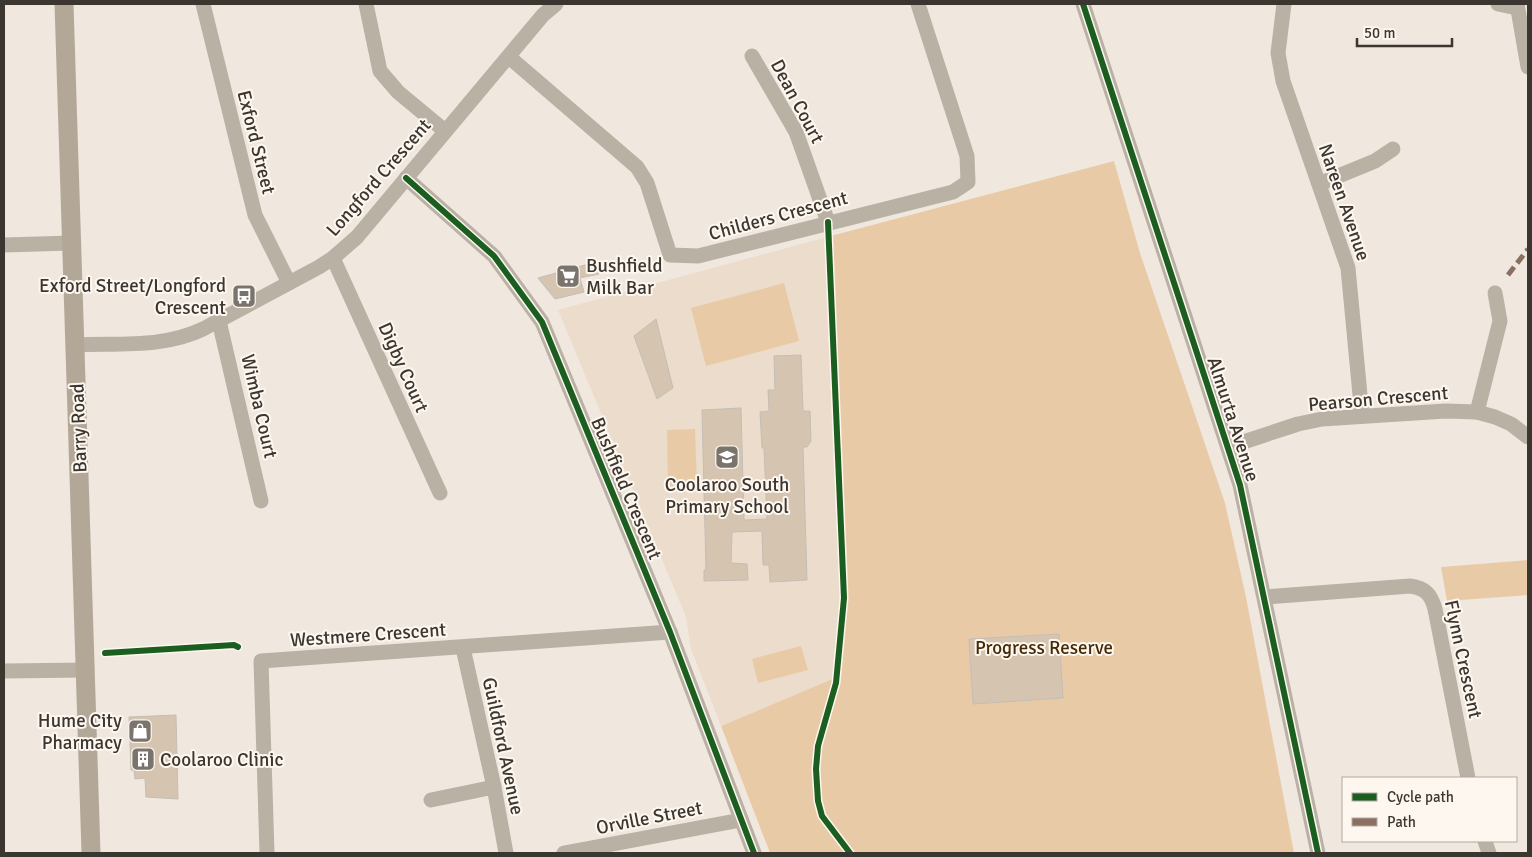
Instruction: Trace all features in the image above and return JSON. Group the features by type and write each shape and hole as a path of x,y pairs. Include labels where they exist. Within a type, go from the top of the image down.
{"main road":[{"name":"Barry Road","path":"64,4 91,853"}],"street":[{"name":"Exford Street","path":"204,4 253,210 289,283"},
{"path":"366,4 380,71 398,92 445,131"},
{"name":"Longford Crescent","path":"76,345 174,340 193,334 333,258 357,236 509,57 540,9 556,4"},
{"name":"Childers Crescent","path":"509,57 637,167 647,183 670,255 698,256 952,192 968,182 967,156 918,4"},
{"name":"Almurta Avenue","path":"1083,4 1228,447 1246,508 1318,853"},
{"name":"Nareen Avenue","path":"1284,4 1278,53 1283,81 1348,268 1362,416"},
{"path":"1498,4 1517,6 1528,67"},
{"name":"Dean Court","path":"752,56 796,132 828,222"},
{"path":"1319,184 1375,161 1393,149"},
{"name":"Bushfield Crescent","path":"406,178 494,256 542,322 670,632 754,853"},
{"path":"4,245 72,243"},
{"name":"Digby Court","path":"333,258 440,493"},
{"path":"1477,412 1500,321 1495,293"},
{"name":"Wimba Court","path":"219,320 261,501"},
{"name":"Pearson Crescent","path":"1228,447 1298,424 1362,416 1446,411 1477,412 1511,424 1528,437"},
{"name":"Flynn Crescent","path":"1265,596 1410,586 1426,590 1435,609 1468,777"},
{"name":"Westmere Crescent","path":"267,853 261,661 670,632"},
{"name":"Guildford Avenue","path":"463,648 494,787 506,853"},
{"path":"4,672 86,670"},
{"path":"431,800 494,787"},
{"name":"Orville Street","path":"564,853 741,820"}],"shaded area":[{"name":"Coolaroo South Primary School","path":"827,237 841,604 835,678 721,726 691,649 686,617 558,310"}],"green space":[{"name":"Progress Reserve","path":"1114,161 1140,253 1225,503 1246,597 1294,853 770,853 721,726 835,678 841,604 827,237"},
{"path":"784,283 799,341 706,366 691,308"},
{"path":"695,429 697,485 668,486 667,430"},
{"path":"1528,560 1528,595 1447,601 1441,567"},
{"path":"801,646 808,670 758,683 752,659"}],"building":[{"name":"Bushfield Milk Bar","path":"596,262 599,274 580,278 584,292 555,299 538,278"},
{"path":"656,319 673,388 657,399 634,336"},
{"path":"801,355 803,411 810,411 811,441 807,447 803,447 807,580 770,582 769,565 763,565 762,531 732,532 731,563 747,564 748,580 704,581 704,570 706,570 702,410 741,408 744,520 767,519 764,448 762,448 760,412 769,411 768,390 775,390 774,356"},
{"path":"1059,634 1063,698 973,704 969,639"},
{"name":"Coolaroo Clinic","path":"176,715 178,799 146,797 145,778 135,779 134,770 131,770 129,717"}],"marked path":[{"path":"1508,275 1528,249"}],"cycle path":[{"path":"1083,4 1240,485 1318,853"},
{"path":"406,178 494,256 542,322 670,632 754,853"},
{"path":"828,222 844,598 836,683 818,746 816,769 818,801 822,816 850,853"},
{"path":"105,653 234,645 238,647"}],"place":[{"name":"Bushfield Milk Bar","path":"568,276"},
{"name":"Exford Street/Longford Crescent","path":"244,296"},
{"name":"Coolaroo South Primary School","path":"727,457"},
{"name":"Hume City Pharmacy","path":"140,731"},
{"name":"Coolaroo Clinic","path":"143,759"}]}
